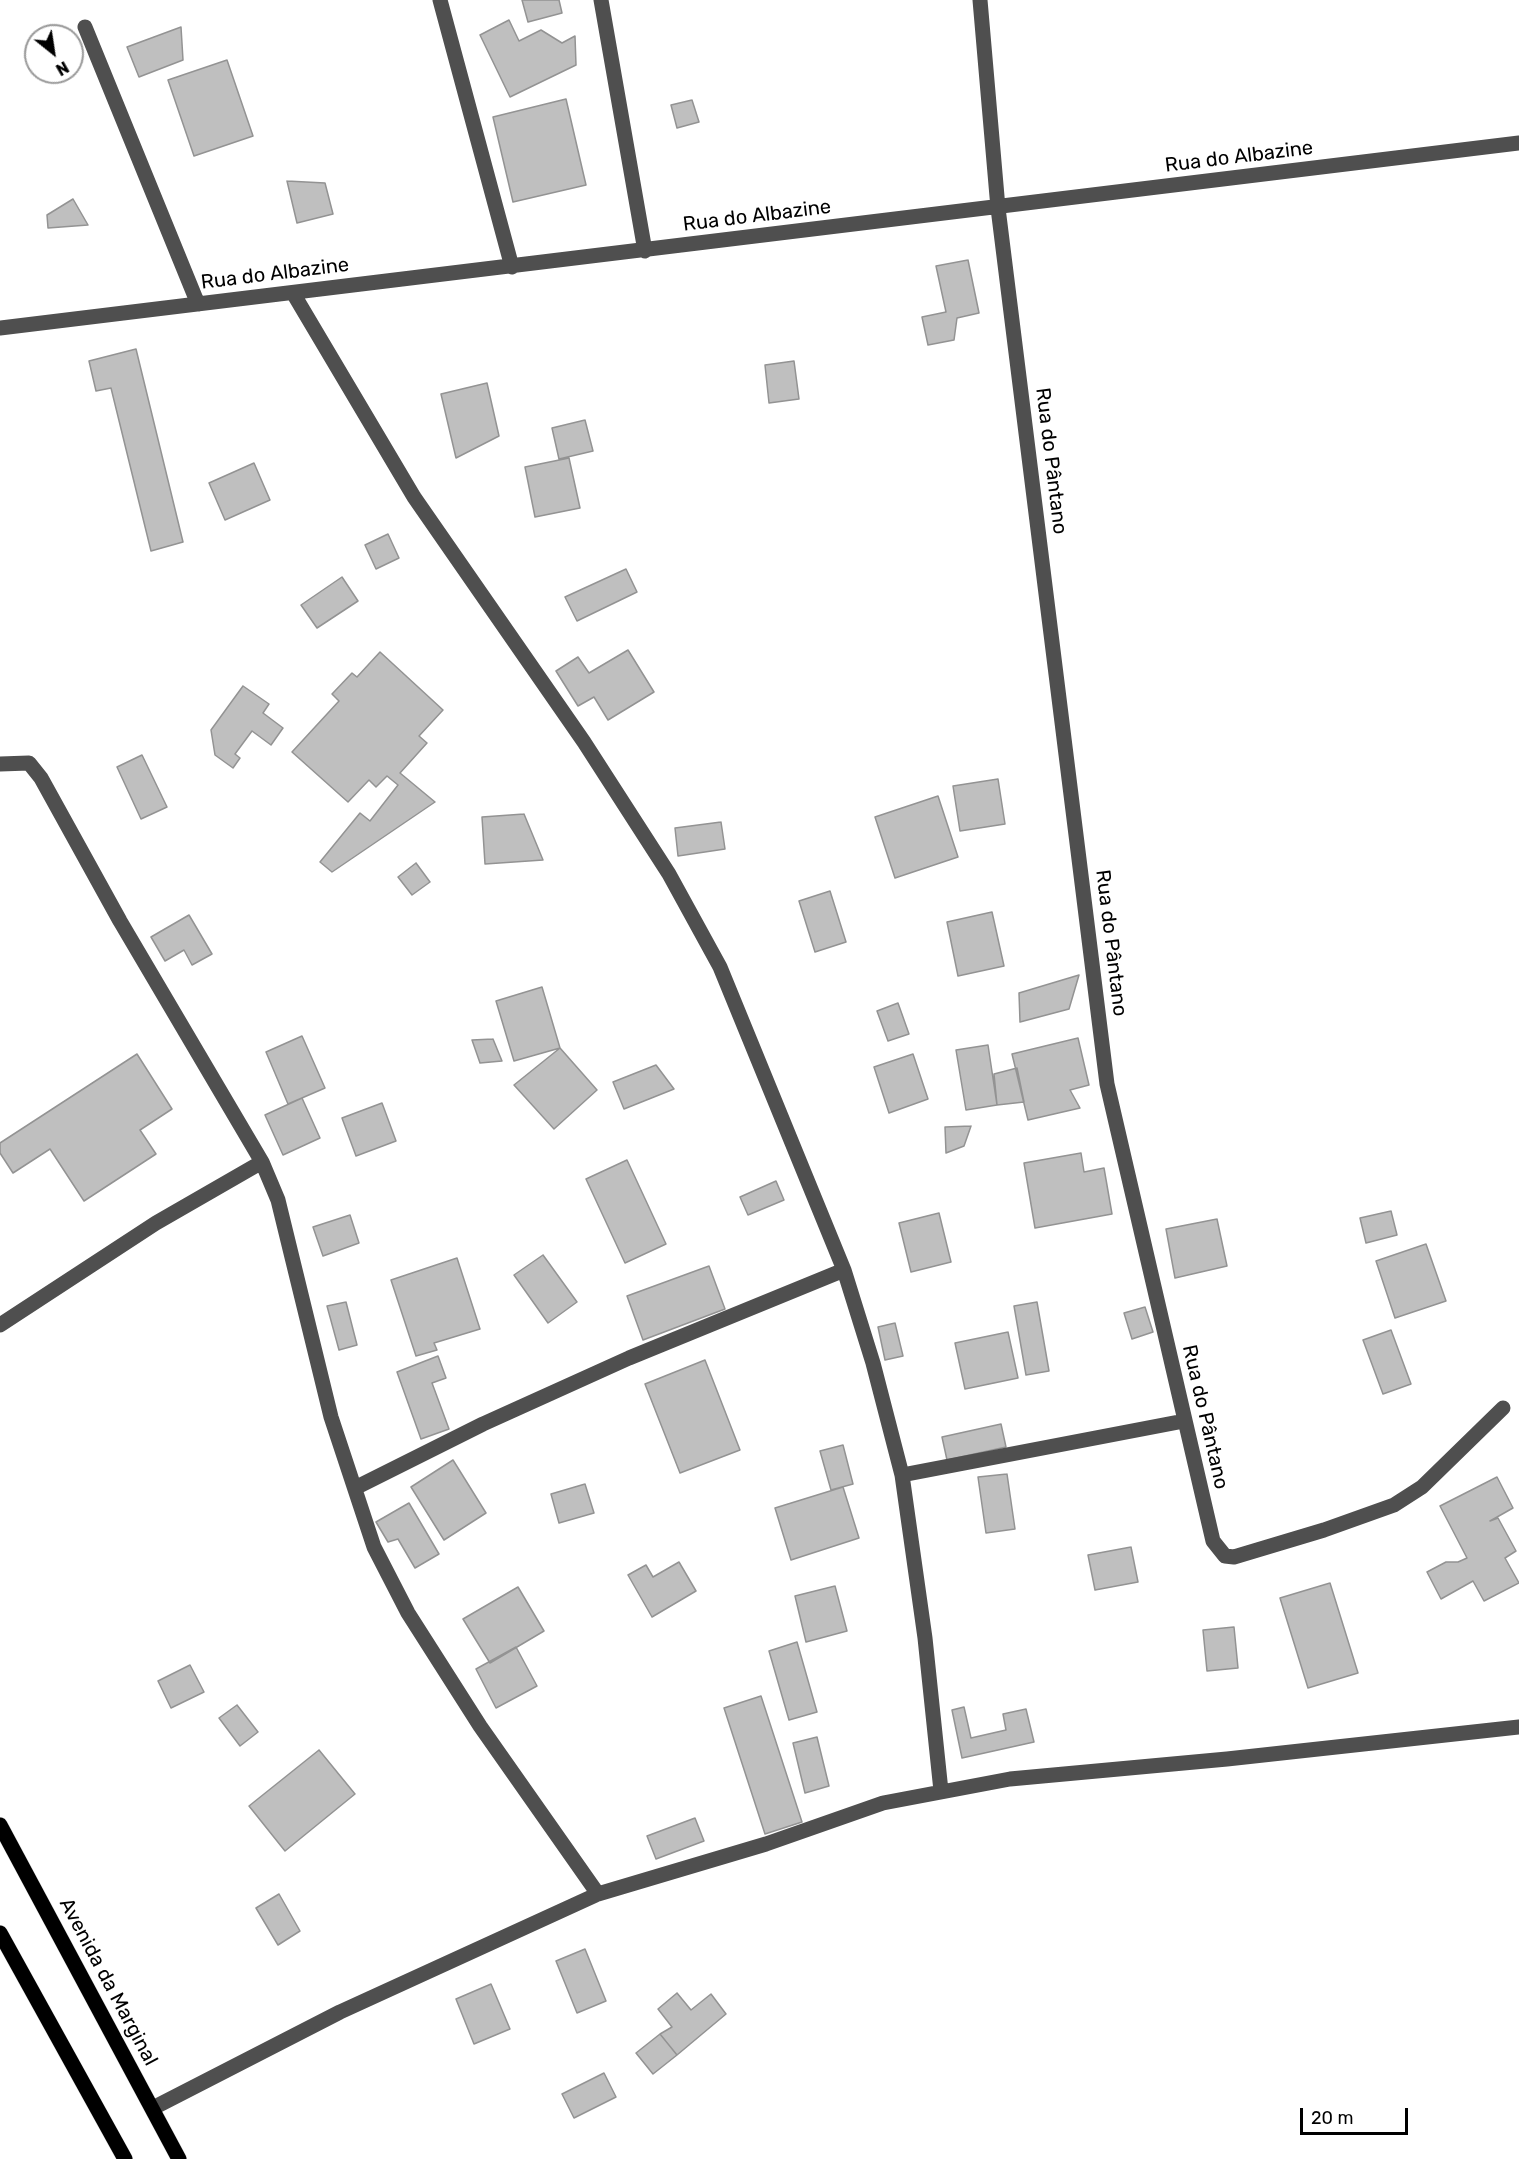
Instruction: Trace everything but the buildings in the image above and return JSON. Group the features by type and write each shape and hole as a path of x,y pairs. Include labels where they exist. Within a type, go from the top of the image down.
{"main road":[{"name":"Avenida da Marginal","path":"0,1825 179,2159"},
{"path":"0,1933 125,2159"}],"street":[{"path":"440,0 512,267"},
{"path":"601,0 645,251"},
{"name":"Rua do Pântano","path":"980,0 998,208 1107,1084 1213,1541 1225,1556 1234,1557 1324,1530 1394,1505 1422,1487 1503,1407"},
{"path":"85,27 198,304"},
{"name":"Rua do Albazine","path":"0,328 1519,143"},
{"path":"293,293 414,497 584,742 695,919 720,967 844,1270 873,1363 902,1475 925,1638 940,1791"},
{"path":"0,764 28,763 41,778 120,921 262,1162 278,1200 331,1417 374,1547 408,1612 480,1726 598,1894"},
{"path":"0,1325 156,1223 262,1162"},
{"path":"355,1488 483,1424 629,1358 844,1270"},
{"path":"902,1475 1184,1420"},
{"path":"153,2108 340,2012 598,1894 766,1844 883,1803 1010,1779 1227,1759 1519,1727"}]}
